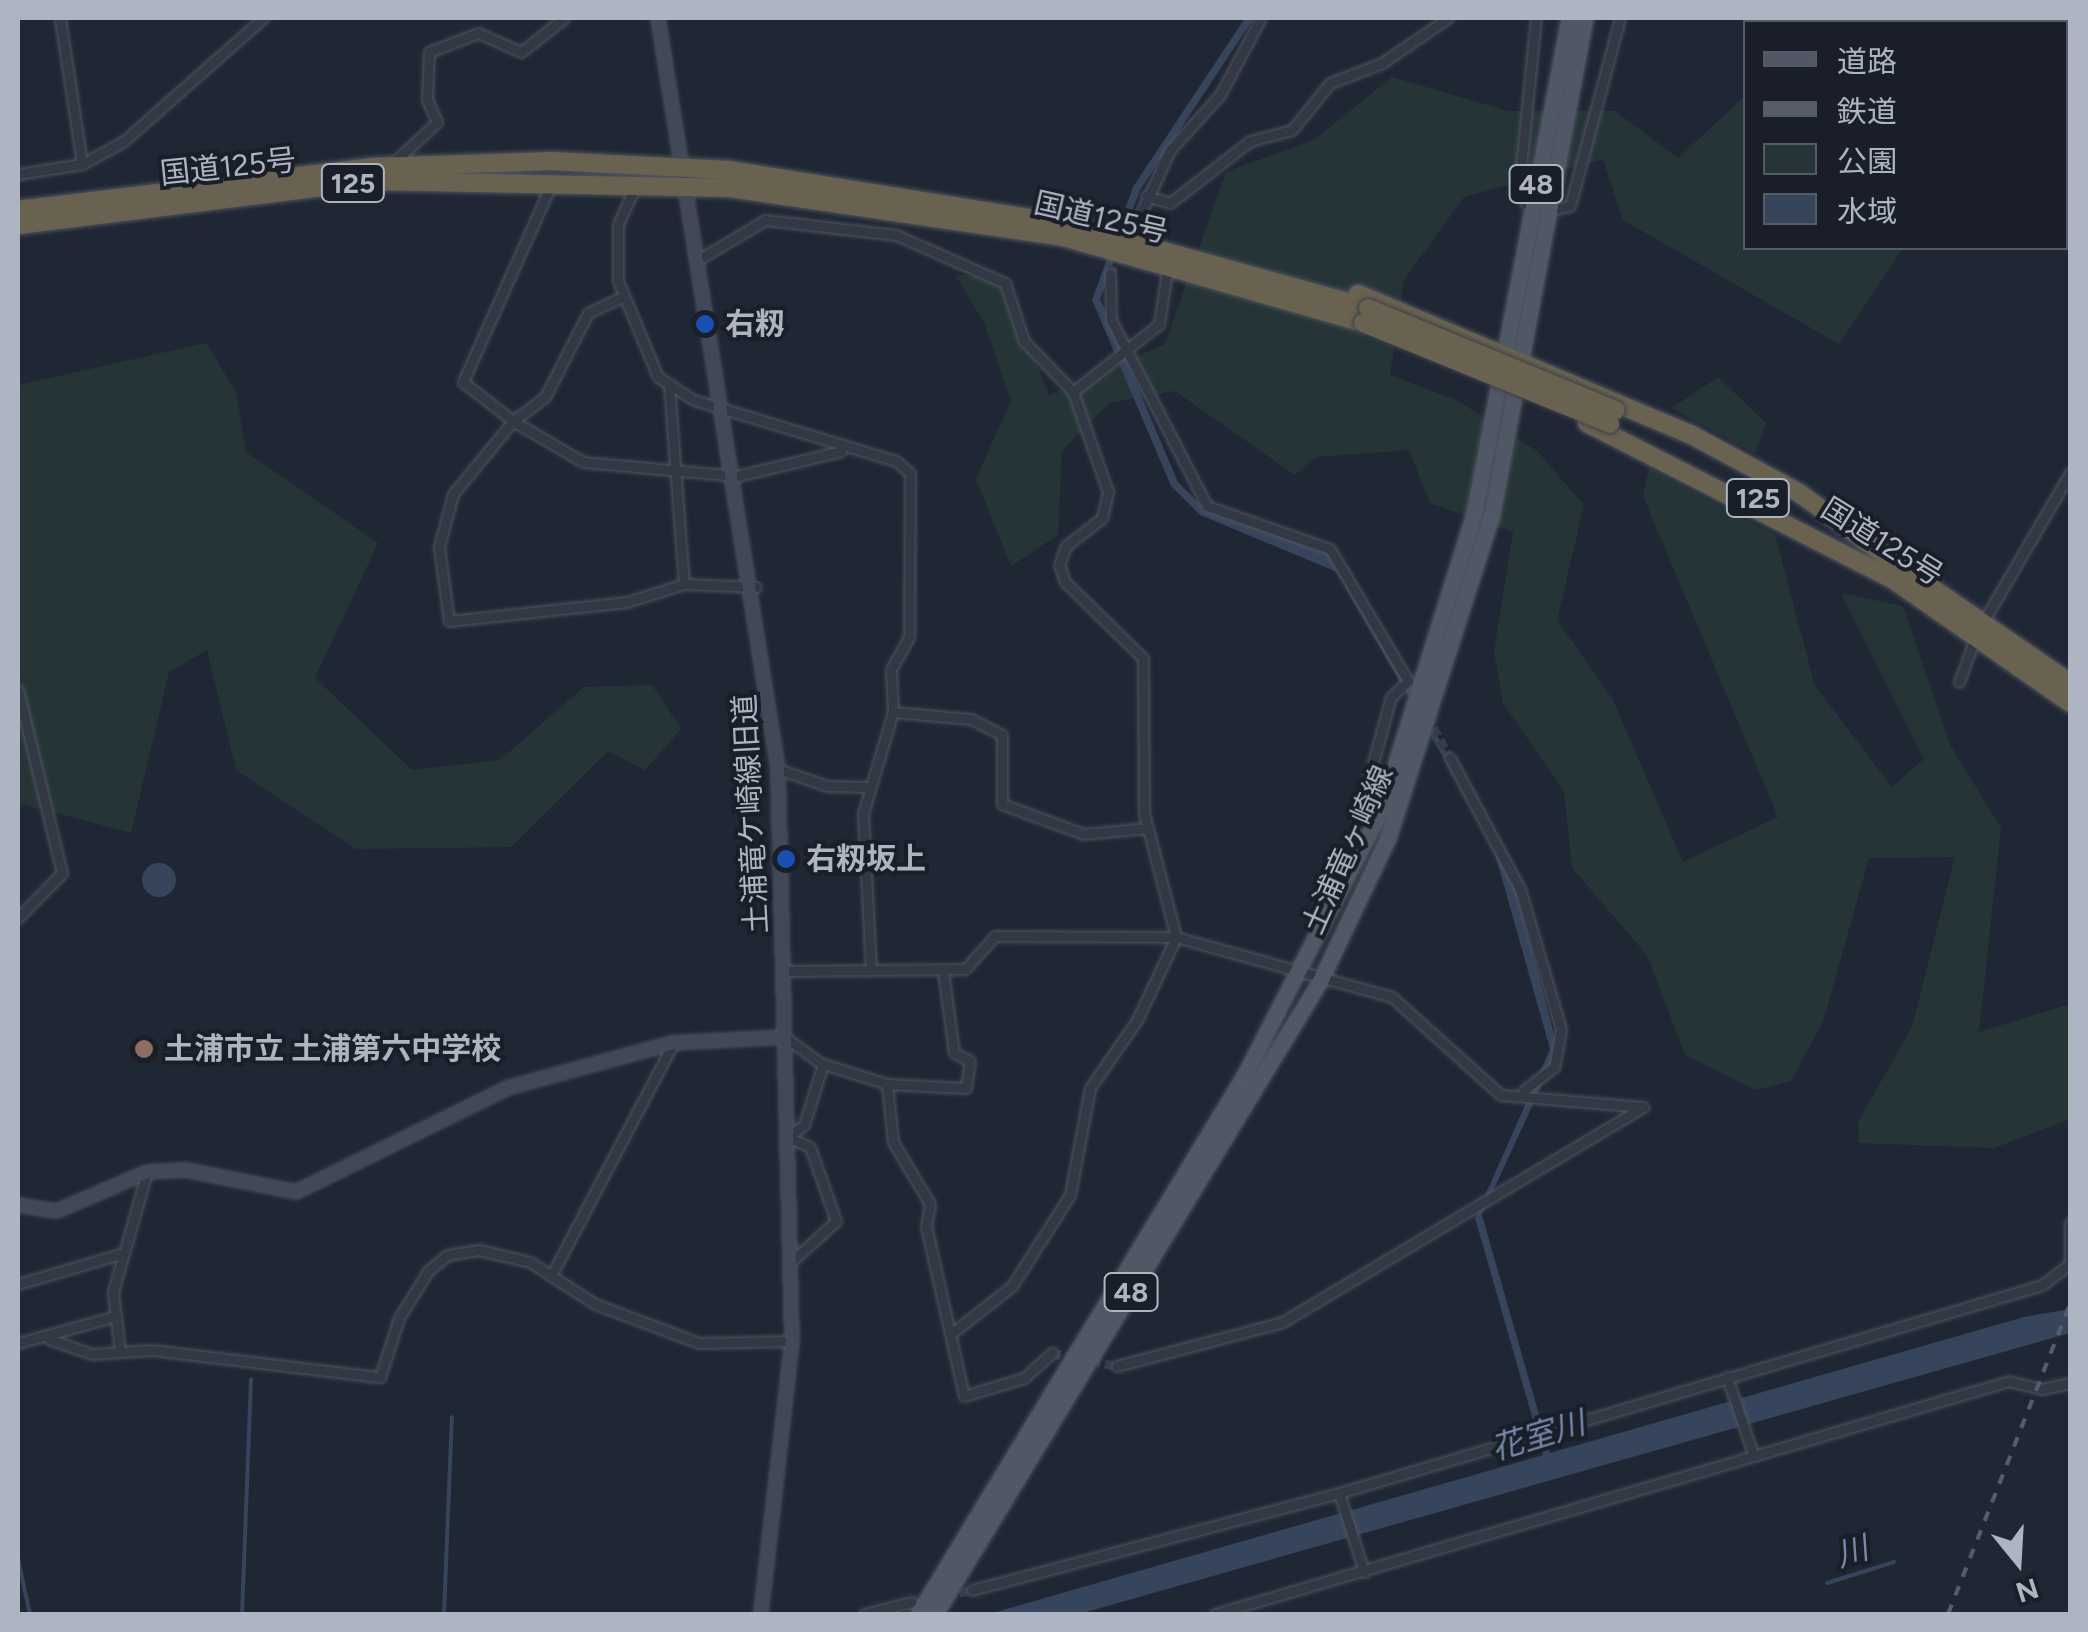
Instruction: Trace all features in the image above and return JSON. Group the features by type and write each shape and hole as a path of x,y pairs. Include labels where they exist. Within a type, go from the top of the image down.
{"highway":[{"name":"国道125号","path":"18,210 389,166 689,177 1065,230 1366,316 1613,417 1900,574 2070,684"},
{"name":"国道125号","path":"18,225 276,188 551,179 638,182 689,177"},
{"path":"1065,230 1166,272 1497,384 1900,574"},
{"path":"1065,230 1227,252 1504,350 1799,493 1900,574"},
{"name":"国道125号","path":"1980,629 2070,703"}],"main road":[{"name":"土浦竜ヶ崎線","path":"926,1608 1302,974 1370,830 1454,590 1569,18"},
{"name":"土浦竜ヶ崎線","path":"926,1608 1320,981 1388,838 1449,666 1517,393 1585,18"}],"street":[{"path":"60,18 82,164"},
{"path":"18,174 82,164 124,142 264,18"},
{"path":"389,166 437,122 427,100 429,52 478,33 521,52 564,18"},
{"name":"土浦竜ケ崎線旧道","path":"658,18 703,257 756,587 778,769 792,1341 761,1614"},
{"path":"1140,215 1170,150 1220,94 1261,18"},
{"path":"1146,196 1170,202 1250,142 1292,130 1330,82 1382,63 1448,18"},
{"path":"1530,213 1519,187 1536,18"},
{"path":"1550,210 1570,206 1620,18"},
{"path":"551,179 552,198 463,382 513,421 583,462 737,476 841,451"},
{"path":"638,182 618,224 623,297 669,384 684,584"},
{"path":"703,257 765,220 896,235 1005,283 1024,341 1074,392 1108,492 1102,518 1066,546 1060,565 1065,582 1144,658 1148,828 1176,937 1137,1020 1090,1088 1070,1196 1012,1286 952,1333"},
{"path":"1074,392 1128,354 1160,324 1166,272"},
{"path":"1110,274 1104,299 1128,354 1208,506 1330,550 1408,681 1391,698 1358,818 1370,830"},
{"path":"623,297 588,313 545,397 513,421 453,494 439,547 450,621 628,602 684,584 756,587"},
{"path":"669,384 728,413 841,451 896,461 910,473 909,637 892,670 893,712 869,787 861,858 871,970"},
{"path":"1959,682 1980,629 2070,474"},
{"path":"18,690 62,873 18,918"},
{"path":"893,712 970,718 1002,735 1002,804 1084,834 1148,828"},
{"path":"1450,758 1504,851 1551,985 1561,1052 1523,1091"},
{"path":"778,769 827,786 869,787"},
{"path":"784,971 942,971 980,961 995,936 1176,937 1320,981 1392,997 1486,1086 1642,1108 1283,1322 1117,1366"},
{"path":"18,1206 57,1211 147,1172 186,1170 296,1192 507,1088 673,1043 785,1037 823,1064 887,1084 948,1091 973,1078 970,1061 954,1053 942,971"},
{"path":"551,1276 673,1043"},
{"path":"791,1262 836,1221 810,1148 788,1137 804,1125 823,1064"},
{"path":"887,1084 893,1142 930,1204 926,1226 964,1396 1024,1378 1052,1353"},
{"path":"120,1352 116,1316 122,1254 147,1172"},
{"path":"972,1590 1339,1493 2042,1286 2070,1264 2070,1224"},
{"path":"49,1340 92,1354 120,1352 380,1377 412,1292 447,1254 500,1253 637,1323 699,1343 792,1341"},
{"path":"18,1284 122,1254"},
{"path":"18,1343 49,1340 116,1316"},
{"path":"1727,1376 1753,1454"},
{"path":"1214,1614 2009,1381 2042,1389 2070,1382"},
{"path":"1339,1493 1364,1572"},
{"path":"864,1614 926,1608"}],"green space":[{"path":"1782,18 1958,20 1783,20"},
{"path":"2070,66 2070,205 2068,205"},
{"path":"1392,77 1508,111 1615,111 1678,158 1743,98 1743,250 1902,250 1839,344 1623,220 1603,159 1464,197 1404,280 1390,375 1456,400 1537,451 1584,505 1557,620 1613,700 1683,862 1778,817 1643,496 1649,468 1775,535 1815,686 1892,787 1924,759 1841,593 1903,606 1950,745 2001,828 1979,1032 2070,1004 2070,1119 1994,1148 1859,1143 1858,1122 1912,1027 1955,857 1869,858 1823,1022 1791,1081 1755,1090 1685,1055 1647,955 1572,868 1564,791 1503,703 1494,652 1513,532 1430,503 1409,450 1316,457 1295,475 1175,391 1109,403 1062,451 1058,535 1011,566 976,479 1011,401 984,322 955,275 1002,277 1049,395 1165,344 1226,172 1314,140"},
{"path":"206,343 236,392 246,452 378,543 315,678 412,770 500,760 584,687 652,685 681,729 645,770 608,751 511,847 356,849 236,770 207,650 169,672 131,833 18,803 18,385"},
{"path":"1718,377 1766,423 1755,454 1672,408"}],"water":[{"name":"花室川","path":"1245,18 1254,18 1140,190 1100,299 1178,482 1205,509 1328,552 1344,568 1493,836 1516,890 1558,1050 1482,1215 1550,1453 2024,1317 2070,1309 2070,1333 1079,1614 989,1614 1543,1455 1475,1218 1550,1049 1492,843 1337,572 1200,515 1171,486 1092,300 1133,187"},
{"path":"159,863 171,868 176,880 171,892 159,897 147,892 142,880 147,868"}],"waterway":[{"path":"242,1614 251,1379"},
{"path":"444,1614 452,1417"},
{"path":"18,1559 30,1614"},
{"name":"川","path":"1827,1583 1894,1562"}],"tunnel":[{"path":"1110,274 1140,215"},
{"path":"1427,716 1450,758"},
{"path":"1052,1353 1117,1366"},
{"path":"946,1595 972,1590"}],"railway":[{"path":"1948,1614 2070,1305"}],"place":[{"name":"右籾","path":"705,324"},
{"name":"右籾坂上","path":"786,859"},
{"name":"土浦市立 土浦第六中学校","path":"144,1049"}]}
